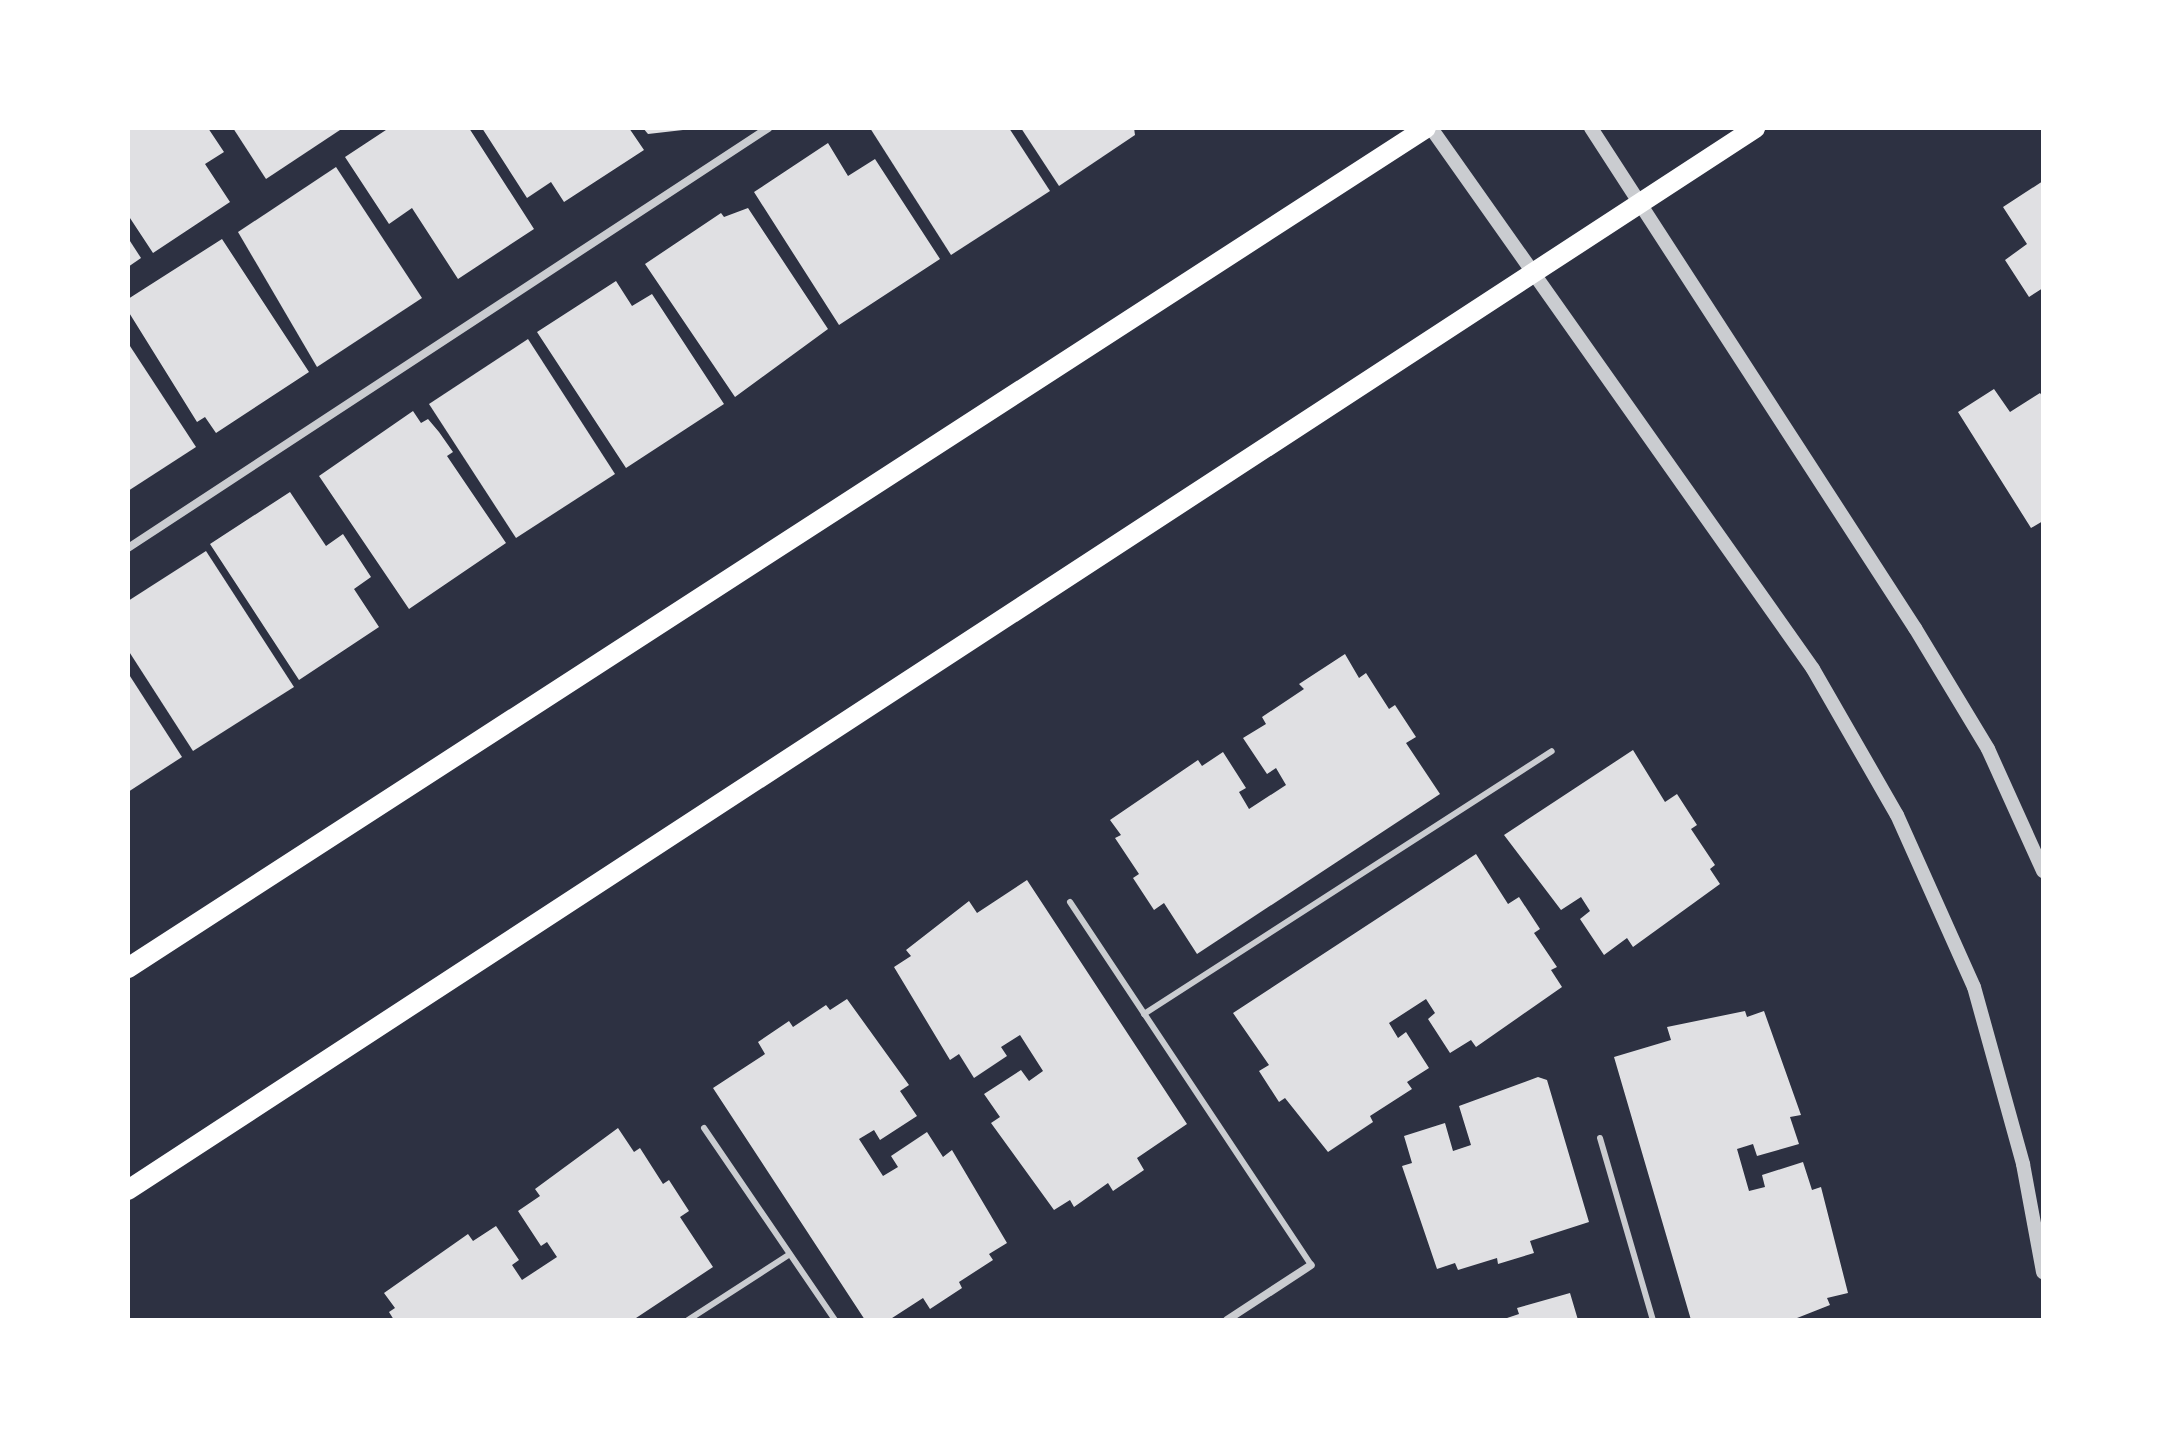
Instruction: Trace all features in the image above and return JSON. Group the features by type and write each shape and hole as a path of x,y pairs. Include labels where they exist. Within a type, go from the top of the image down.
{"main road":[{"path":"128,968 1429,128"},
{"path":"128,1190 1437,334 1535,275 1755,128"}],"street":[{"path":"128,548 768,128"},
{"path":"1429,128 1813,669 1897,815 1974,987 2023,1164 2043,1272"},
{"path":"1591,128 1940,668 1988,749 2043,871"},
{"path":"1227,1320 1311,1265"}],"lane":[{"path":"1144,1014 1552,751"},
{"path":"1070,902 1311,1265"},
{"path":"704,1128 835,1320"},
{"path":"1600,1138 1653,1320"},
{"path":"688,1320 790,1254"}],"building":[{"path":"128,128 208,128 224,152 205,164 230,202 153,253 128,215"},
{"path":"233,128 343,128 266,179"},
{"path":"389,128 469,128 534,229 458,279 412,208 389,224 345,157"},
{"path":"482,128 629,128 644,150 564,202 551,182 527,198"},
{"path":"643,128 683,128 683,130 648,134"},
{"path":"870,128 1009,128 1050,191 951,255"},
{"path":"1021,128 1134,128 1135,135 1059,186"},
{"path":"828,143 848,176 875,159 940,259 839,325 754,192"},
{"path":"336,167 422,298 317,367 238,232"},
{"path":"2043,181 2043,288 2029,297 2005,260 2027,244 2003,207"},
{"path":"748,208 828,329 735,397 645,264 721,213 724,217"},
{"path":"128,238 141,258 128,267"},
{"path":"222,239 309,372 216,433 205,417 197,422 128,311 128,299"},
{"path":"616,281 632,306 652,294 724,404 626,468 537,332"},
{"path":"528,339 615,474 516,538 429,404"},
{"path":"128,343 196,447 128,491"},
{"path":"1994,389 2010,412 2040,393 2043,397 2043,521 2031,528 1958,412"},
{"path":"413,411 421,423 428,419 439,432 453,452 447,456 506,543 409,609 319,476"},
{"path":"290,492 326,546 343,534 371,577 354,589 379,627 299,680 210,544"},
{"path":"206,551 294,687 193,751 128,650 128,601"},
{"path":"1345,654 1359,678 1366,673 1389,709 1395,705 1416,737 1406,743 1440,794 1197,954 1164,903 1154,910 1133,878 1139,874 1115,838 1121,835 1110,820 1198,760 1202,766 1223,752 1246,788 1239,792 1249,809 1286,785 1276,768 1267,774 1243,738 1266,724 1262,717 1304,689 1299,684"},
{"path":"128,673 182,757 128,792"},
{"path":"1633,750 1665,802 1677,794 1697,825 1691,829 1715,865 1710,869 1720,884 1633,947 1627,938 1604,955 1580,919 1590,911 1581,897 1561,910 1504,835"},
{"path":"1476,854 1508,904 1519,897 1540,929 1534,933 1557,967 1551,970 1562,987 1476,1047 1471,1040 1450,1053 1428,1019 1435,1013 1426,999 1389,1023 1398,1038 1406,1032 1429,1068 1407,1082 1412,1089 1370,1116 1373,1122 1328,1152 1285,1098 1279,1102 1259,1071 1269,1065 1233,1013"},
{"path":"1027,880 1187,1124 1137,1158 1144,1170 1113,1191 1108,1183 1074,1207 1070,1200 1054,1210 991,1123 1000,1117 984,1094 1021,1070 1029,1081 1043,1071 1020,1035 1001,1047 1007,1056 974,1078 959,1054 950,1060 894,967 911,956 906,950 969,901 977,913"},
{"path":"847,999 909,1085 900,1091 917,1116 880,1140 874,1130 859,1139 883,1176 898,1167 891,1156 927,1132 943,1157 952,1150 1007,1243 989,1254 993,1260 959,1282 962,1288 930,1309 923,1298 889,1320 865,1320 713,1088 765,1054 758,1042 789,1021 793,1027 826,1005 830,1010"},
{"path":"1745,1011 1747,1017 1764,1011 1801,1115 1790,1117 1799,1144 1757,1156 1753,1144 1737,1149 1749,1191 1765,1187 1762,1175 1803,1162 1812,1190 1821,1187 1848,1293 1827,1298 1830,1305 1792,1320 1691,1320 1614,1057 1671,1040 1667,1027"},
{"path":"1538,1077 1547,1080 1589,1222 1530,1241 1534,1253 1498,1264 1497,1258 1458,1270 1455,1263 1437,1269 1402,1166 1412,1163 1404,1136 1445,1123 1453,1151 1471,1145 1459,1106"},
{"path":"618,1128 634,1152 640,1148 663,1184 669,1180 689,1211 680,1217 713,1267 633,1320 394,1320 389,1312 395,1308 384,1293 468,1234 473,1241 496,1226 519,1260 512,1265 522,1280 557,1257 547,1242 541,1246 518,1211 540,1196 535,1189"},
{"path":"1570,1293 1578,1320 1501,1320 1519,1314 1517,1308"}]}
